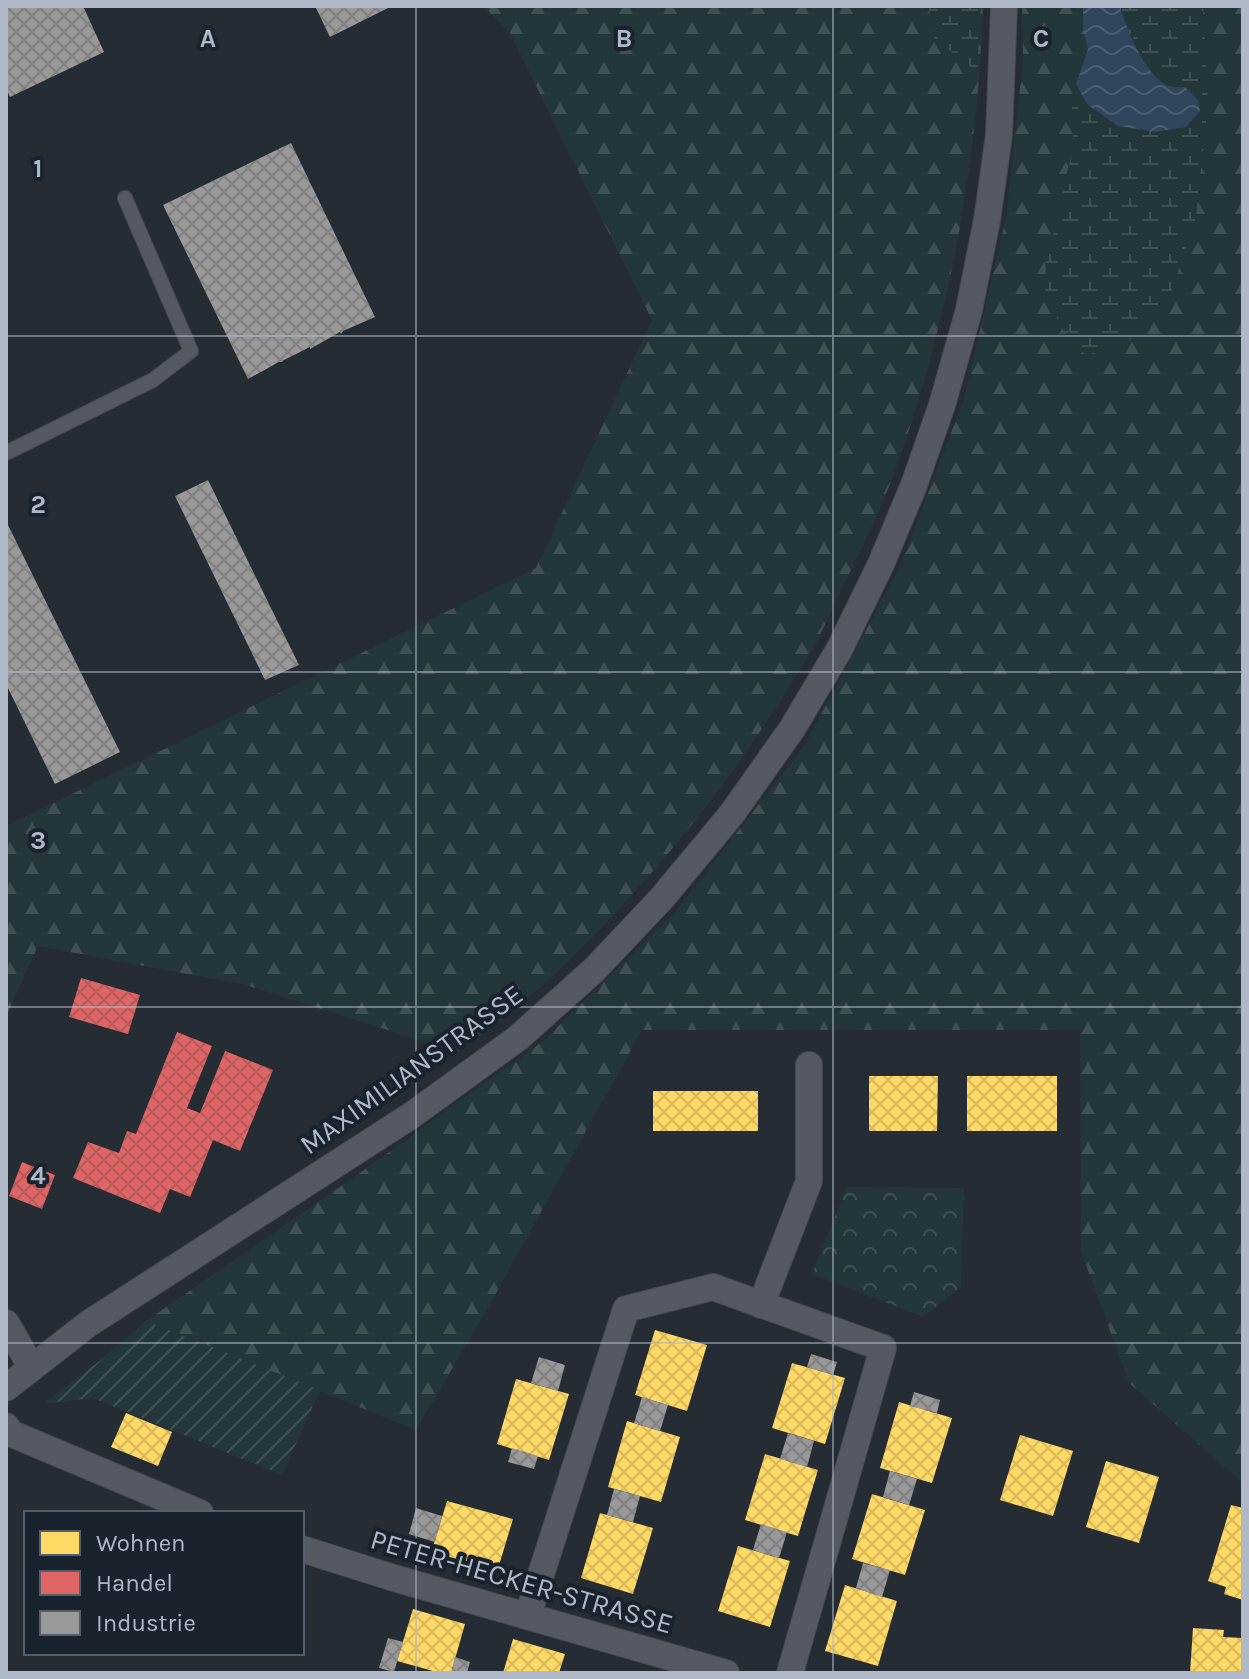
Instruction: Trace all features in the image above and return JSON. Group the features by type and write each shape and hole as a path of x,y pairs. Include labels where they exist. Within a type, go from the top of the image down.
{"street":[{"name":"MAXIMILIANSTRASSE","path":"6,1388 88,1324 412,1115 518,1038 594,970 662,898 731,815 792,729 839,650 881,564 914,485 942,405 969,310 987,220 999,135 1004,6"},
{"path":"761,1305 809,1181 809,1065"},
{"path":"528,1615 626,1309 713,1287 883,1348 790,1673"},
{"path":"6,1323 32,1368"},
{"path":"6,1426 10,1433 195,1511"},
{"name":"PETER-HECKER-STRASSE","path":"304,1550 726,1673"}],"lane":[{"path":"6,453 153,380 191,351 125,198"}],"green space":[{"path":"483,6 983,6 968,177 948,289 919,400 889,487 868,535 809,655 735,768 678,842 596,934 530,997 457,1052 246,985 38,946 6,1017 6,826 536,568 652,320 509,31"},
{"path":"929,6 981,6 977,72 931,35"},
{"path":"1022,6 1243,6 1243,1483 1129,1383 1081,1251 1080,1030 642,1030 485,1313 416,1430 146,1321 542,1042 676,911 804,746 899,569 964,399 1006,217 1023,59"},
{"path":"1120,6 1203,6 1208,103 1196,217 1170,297 1133,337 1114,348 1086,355 1068,339 1045,295 1046,255 1058,221 1074,146 1071,113 1076,84 1087,104 1169,87 1151,73"},
{"path":"847,1187 964,1188 961,1287 923,1317 812,1274"},
{"path":"146,1321 320,1390 282,1475 93,1398 43,1404"}],"water":[{"path":"1083,6 1120,6 1132,40 1154,75 1172,87 1185,87 1198,100 1200,111 1186,127 1156,132 1118,126 1087,104 1076,84 1088,49 1083,28"}],"building: Wohnen":[{"path":"869,1076 938,1076 937,1131 869,1131"},
{"path":"967,1076 1057,1076 1057,1131 967,1131"},
{"path":"653,1091 758,1091 758,1131 653,1131"},
{"path":"655,1330 707,1345 687,1411 635,1395"},
{"path":"792,1363 845,1378 825,1444 772,1428"},
{"path":"516,1379 569,1394 549,1460 497,1444"},
{"path":"899,1402 952,1418 932,1483 880,1468"},
{"path":"126,1413 172,1432 158,1466 111,1447"},
{"path":"627,1421 680,1437 661,1502 608,1487"},
{"path":"1020,1435 1073,1451 1053,1516 1000,1500"},
{"path":"765,1454 818,1470 798,1536 745,1520"},
{"path":"1106,1461 1159,1477 1139,1543 1086,1527"},
{"path":"872,1494 925,1510 905,1575 852,1559"},
{"path":"447,1501 513,1519 497,1572 431,1553"},
{"path":"1231,1505 1243,1508 1243,1600 1224,1594 1226,1587 1208,1581"},
{"path":"600,1513 653,1528 633,1594 581,1578"},
{"path":"738,1546 790,1561 770,1627 718,1611"},
{"path":"845,1585 897,1601 878,1666 825,1651"},
{"path":"413,1609 465,1624 451,1673 397,1661"},
{"path":"1193,1628 1224,1630 1223,1637 1243,1638 1243,1673 1190,1673"},
{"path":"513,1639 565,1654 559,1673 503,1673"}],"building: Handel":[{"path":"81,978 140,995 128,1034 69,1017"},
{"path":"177,1032 212,1046 187,1108 200,1113 225,1051 273,1070 240,1151 213,1140 190,1197 170,1189 160,1213 73,1178 88,1142 119,1153 127,1131 136,1134"},
{"path":"22,1162 55,1175 42,1209 9,1196"}],"building: Industrie":[{"path":"6,6 83,6 104,52 10,97 6,88"},
{"path":"315,6 392,6 330,37"},
{"path":"291,143 375,317 248,379 163,205"},
{"path":"208,480 299,665 265,680 175,496"},
{"path":"6,521 120,752 55,784 6,684"},
{"path":"811,1354 837,1362 833,1375 807,1367"},
{"path":"539,1357 565,1365 558,1391 531,1383"},
{"path":"914,1392 940,1400 937,1413 910,1406"},
{"path":"642,1397 668,1405 660,1431 634,1423"},
{"path":"788,1433 814,1441 807,1467 780,1459"},
{"path":"512,1448 538,1456 534,1469 508,1462"},
{"path":"890,1471 917,1479 909,1505 883,1497"},
{"path":"614,1489 640,1496 633,1522 607,1515"},
{"path":"416,1508 442,1516 435,1542 409,1534"},
{"path":"761,1524 787,1532 779,1558 753,1550"},
{"path":"863,1563 890,1570 882,1597 856,1588"},
{"path":"388,1638 403,1642 394,1672 379,1668"},
{"path":"455,1657 470,1662 467,1673 451,1673"}]}
